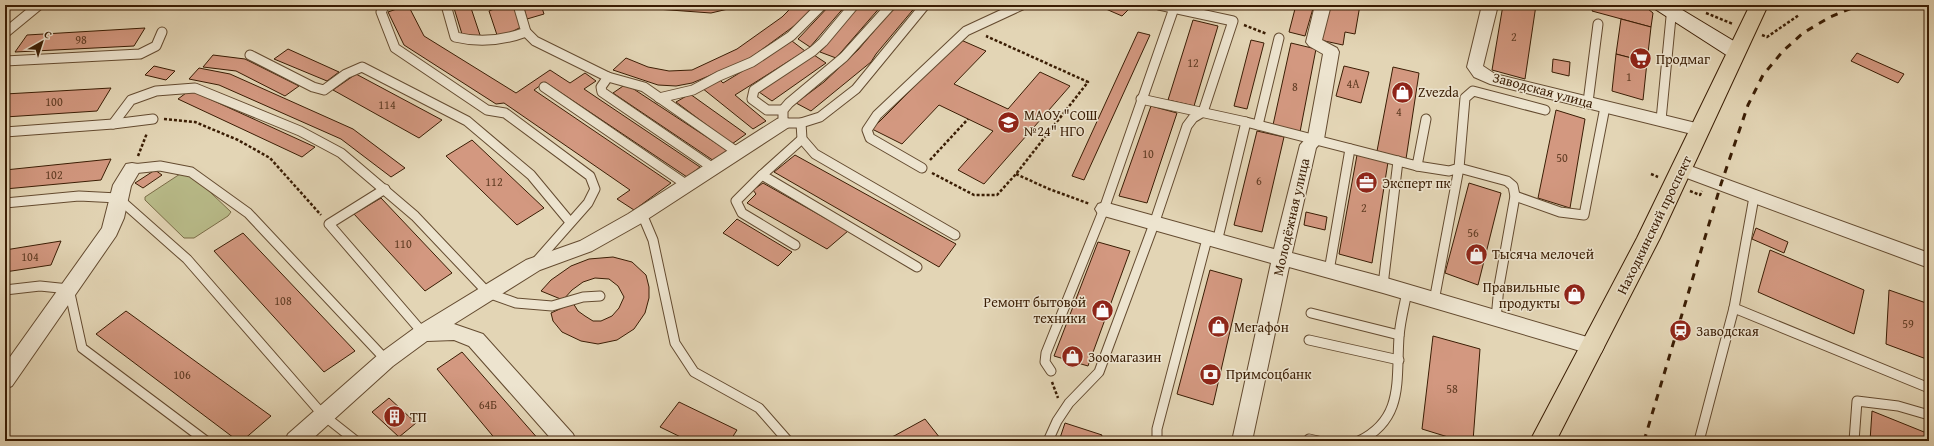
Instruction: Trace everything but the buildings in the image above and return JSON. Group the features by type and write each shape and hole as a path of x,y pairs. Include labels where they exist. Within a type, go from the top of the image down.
{"main road":[{"name":"Находкинский проспект","path":"1543,441 1594,347 1682,169 1735,51 1759,5"},
{"path":"1666,11 1735,51"}],"street":[{"name":"Молодёжная улица","path":"1242,441 1265,328 1308,145 1316,139 1331,52 1314,42 1323,5"},
{"name":"Заводская улица","path":"1490,5 1475,67 1480,73 1490,78 1700,130"},
{"path":"295,441 386,360 423,333 533,265 586,246 642,214 789,119"},
{"path":"5,380 110,231 115,218 118,198 122,185 132,169"},
{"path":"1682,169 1929,262"},
{"path":"1104,209 1212,240 1383,285 1594,347"},
{"path":"423,333 454,332 476,340 566,441"}],"lane":[{"path":"5,33 39,5"},
{"path":"385,5 381,12 395,48 487,110 505,113 590,176 595,189 588,203 570,222 556,241 533,265"},
{"path":"446,5 455,37 471,41 489,42 513,37 526,32"},
{"path":"518,5 526,32 535,42 608,77 644,87 737,152"},
{"path":"658,98 693,90 752,62 791,36 822,5"},
{"path":"854,5 823,42 813,51 754,90 752,99 767,110 789,119 820,117 856,89 925,5"},
{"path":"891,5 851,51 836,65 793,97 789,119 802,139 815,154 955,235"},
{"path":"922,168 870,138 867,130 877,115 969,29 1022,5"},
{"path":"1048,441 1054,423 1070,400 1086,382 1099,372 1154,224 1187,126 1193,118 1203,112 1233,21 1159,5"},
{"path":"1051,371 1045,362 1046,353 1104,209 1141,99 1174,8"},
{"path":"1661,120 1666,11"},
{"path":"1588,102 1598,24"},
{"path":"5,61 140,54 156,46 162,32"},
{"path":"1258,125 1279,38"},
{"path":"250,55 313,87 324,90 346,74 362,67 467,121 531,175 570,222"},
{"path":"608,77 601,87 602,92 713,168"},
{"path":"544,87 687,185"},
{"path":"113,124 130,100 156,91 195,88 300,131 340,153 385,189 415,216 488,293 516,303 552,306 583,297 600,296"},
{"path":"1434,301 1460,168 1465,98 1473,91 1545,110"},
{"path":"1141,99 1246,122 1417,166 1449,171 1460,168 1507,181 1513,186 1515,196 1499,286 1496,319"},
{"path":"1515,196 1566,213 1578,216 1584,215 1605,107"},
{"path":"5,132 113,124 153,119"},
{"path":"1417,166 1426,119"},
{"path":"1157,441 1157,429 1246,122"},
{"path":"794,245 742,213 736,200 802,139"},
{"path":"1330,271 1350,149"},
{"path":"1383,285 1398,161"},
{"path":"132,169 160,166 191,172 248,213 386,360"},
{"path":"762,175 917,267"},
{"path":"385,189 329,224 423,333"},
{"path":"5,203 79,196 118,198 188,259 323,415 356,441"},
{"path":"1699,441 1734,308 1754,197"},
{"path":"642,214 653,240 675,343 694,372 759,408 788,441"},
{"path":"5,290 40,286 69,289 82,348 206,441"},
{"path":"1359,441 1368,438 1382,426 1396,398 1399,335 1407,292"},
{"path":"1734,308 1929,388"},
{"path":"1311,313 1399,335"},
{"path":"1309,340 1399,360"},
{"path":"1854,441 1856,402 1898,406 1929,415"}],"path":[{"path":"1233,21 1279,38"},
{"path":"968,119 922,168 974,195 997,195 1016,174 1088,82 969,29"},
{"path":"132,169 153,119 195,122 238,140 270,158 329,224"},
{"path":"1016,174 1049,189 1104,209"}],"green space":[{"path":"190,173 231,212 228,216 194,238 184,238 145,200 145,197 180,174"}],"railway":[{"path":"1644,441 1721,184 1748,105 1763,75 1783,51 1803,33 1830,17 1859,5"}],"place":[{"name":"Продмаг","path":"1641,59"},
{"name":"Zvezda","path":"1403,92"},
{"name":"МАОУ \"СОШ №24\" НГО","path":"1009,123"},
{"name":"Эксперт пк","path":"1367,183"},
{"name":"Тысяча мелочей","path":"1477,254"},
{"name":"Правильные продукты","path":"1575,295"},
{"name":"Ремонт бытовой техники","path":"1102,310"},
{"name":"Мегафон","path":"1219,327"},
{"name":"Заводская","path":"1680,331"},
{"name":"Зоомагазин","path":"1072,357"},
{"name":"Примсоцбанк","path":"1211,374"},
{"name":"ТП","path":"394,417"}]}
